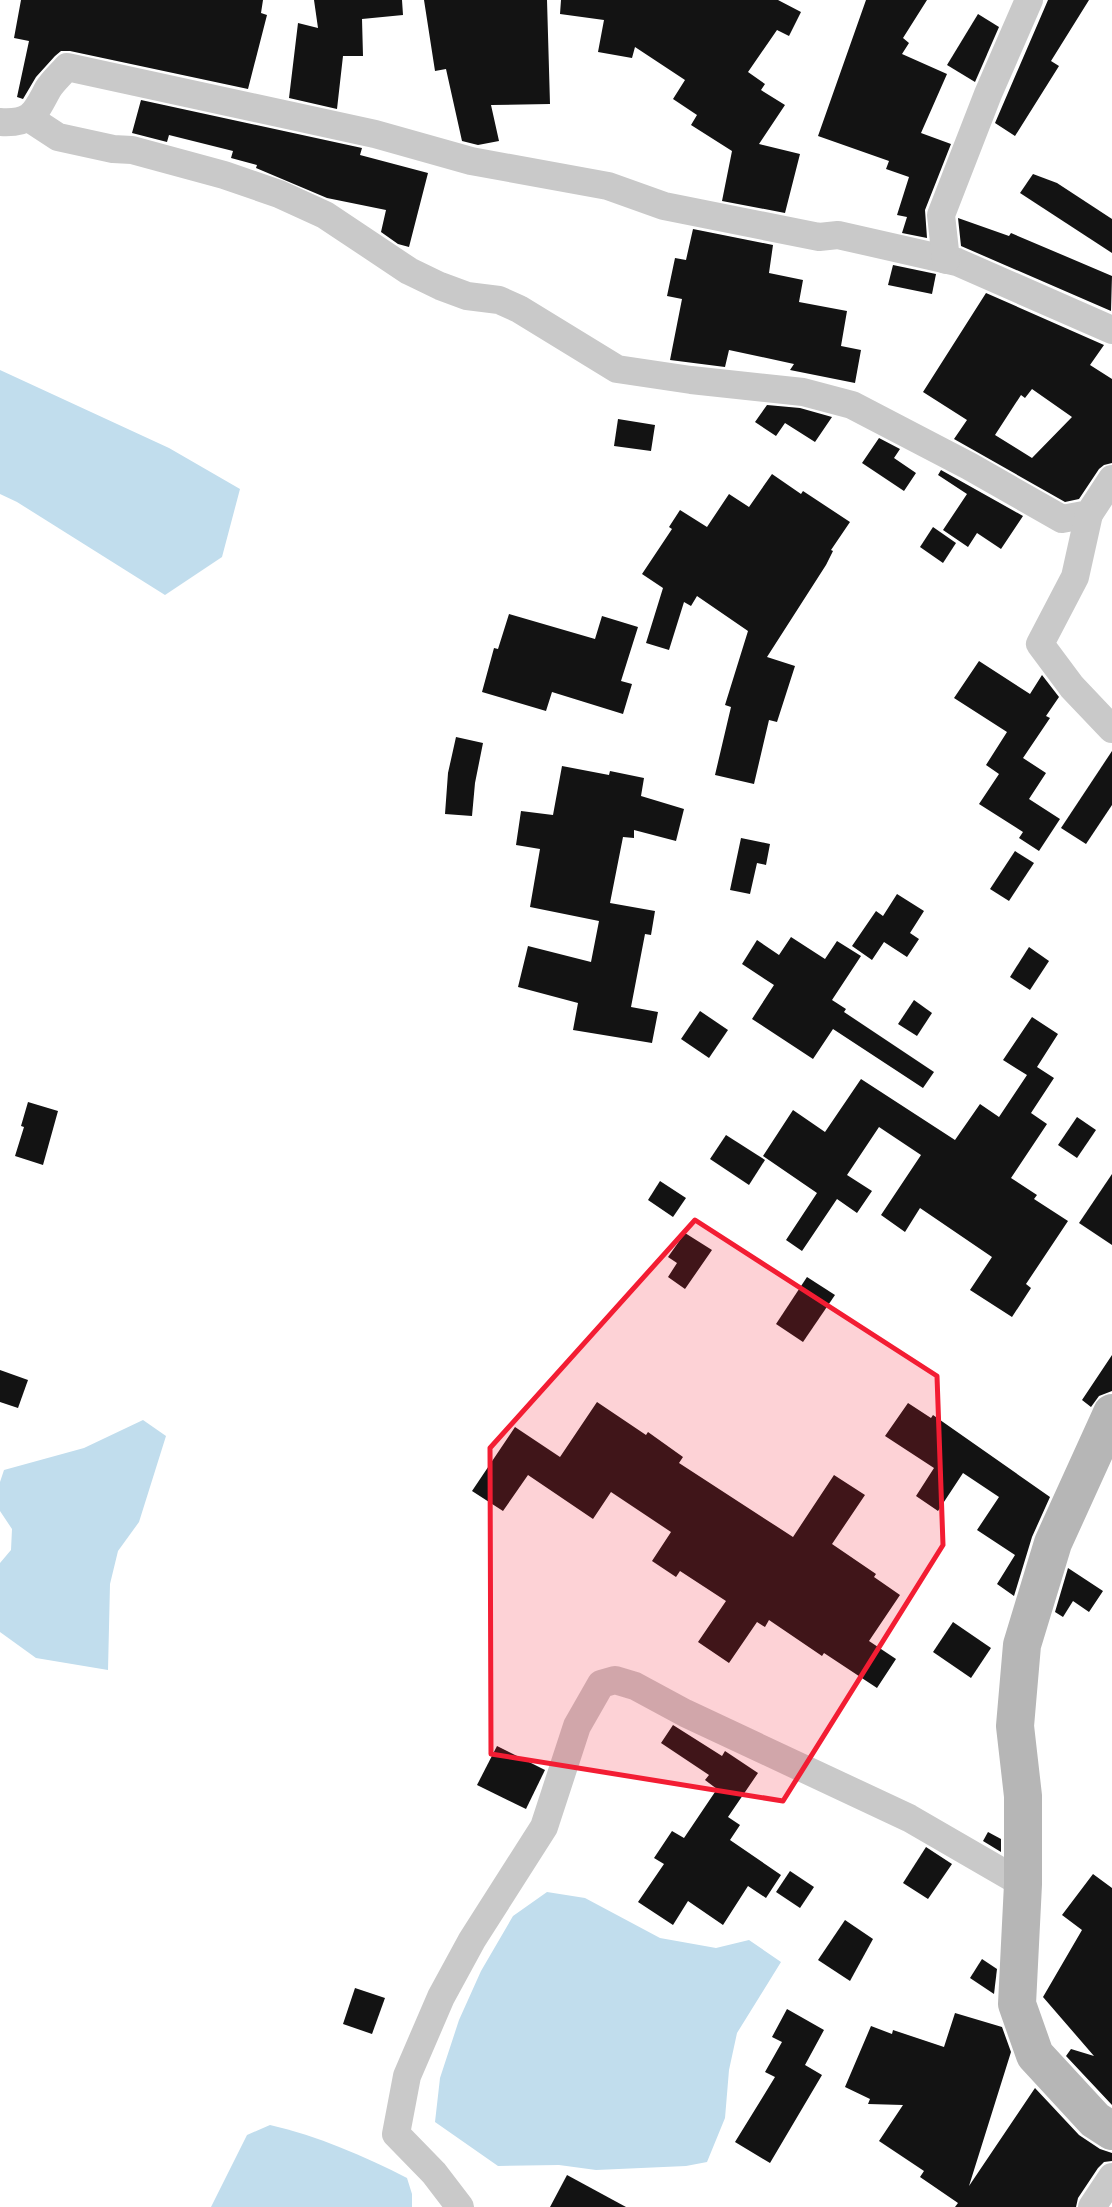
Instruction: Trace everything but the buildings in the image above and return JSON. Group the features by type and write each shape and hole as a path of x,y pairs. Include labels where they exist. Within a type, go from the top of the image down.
{"street":[{"path":"946,260 940,215 1029,0"},
{"path":"0,121 29,118 40,108 49,86 67,67 375,134 471,161 608,186 664,206 819,237 838,235 957,262 1112,330"},
{"path":"29,118 58,137 113,149 132,150 223,175 279,194 325,215 409,271 458,293 499,300 519,309 617,369 803,392 852,405 969,466 1062,519 1088,513"},
{"path":"1112,479 1088,513 1075,577 1040,644 1072,687 1112,729"},
{"path":"1112,1413 1053,1543 1022,1645 1015,1726 1023,1796 1023,1884 1017,2004 1035,2055 1095,2120 1112,2131"},
{"path":"460,2207 434,2173 396,2134 407,2076 441,1997 472,1940 544,1827 577,1726 601,1684 615,1680 635,1686 741,1740 909,1818 1023,1884"},
{"path":"1093,2207 1112,2177"}],"highlighted area":[{"path":"695,1220 937,1376 943,1545 783,1801 491,1754 490,1448"}],"water":[{"path":"0,370 169,448 240,489 222,557 165,595 0,494"},
{"path":"143,1420 166,1436 139,1522 118,1551 110,1584 108,1670 36,1658 0,1632 0,1563 11,1550 12,1529 0,1511 0,1482 4,1470 84,1448"},
{"path":"547,1892 585,1898 660,1938 716,1948 749,1940 781,1962 737,2033 729,2070 725,2118 707,2162 686,2166 596,2170 559,2165 498,2166 435,2122 440,2078 459,2020 481,1971 513,1916"},
{"path":"270,2125 340,2147 407,2178 412,2194 412,2207 211,2207 247,2135"}]}
